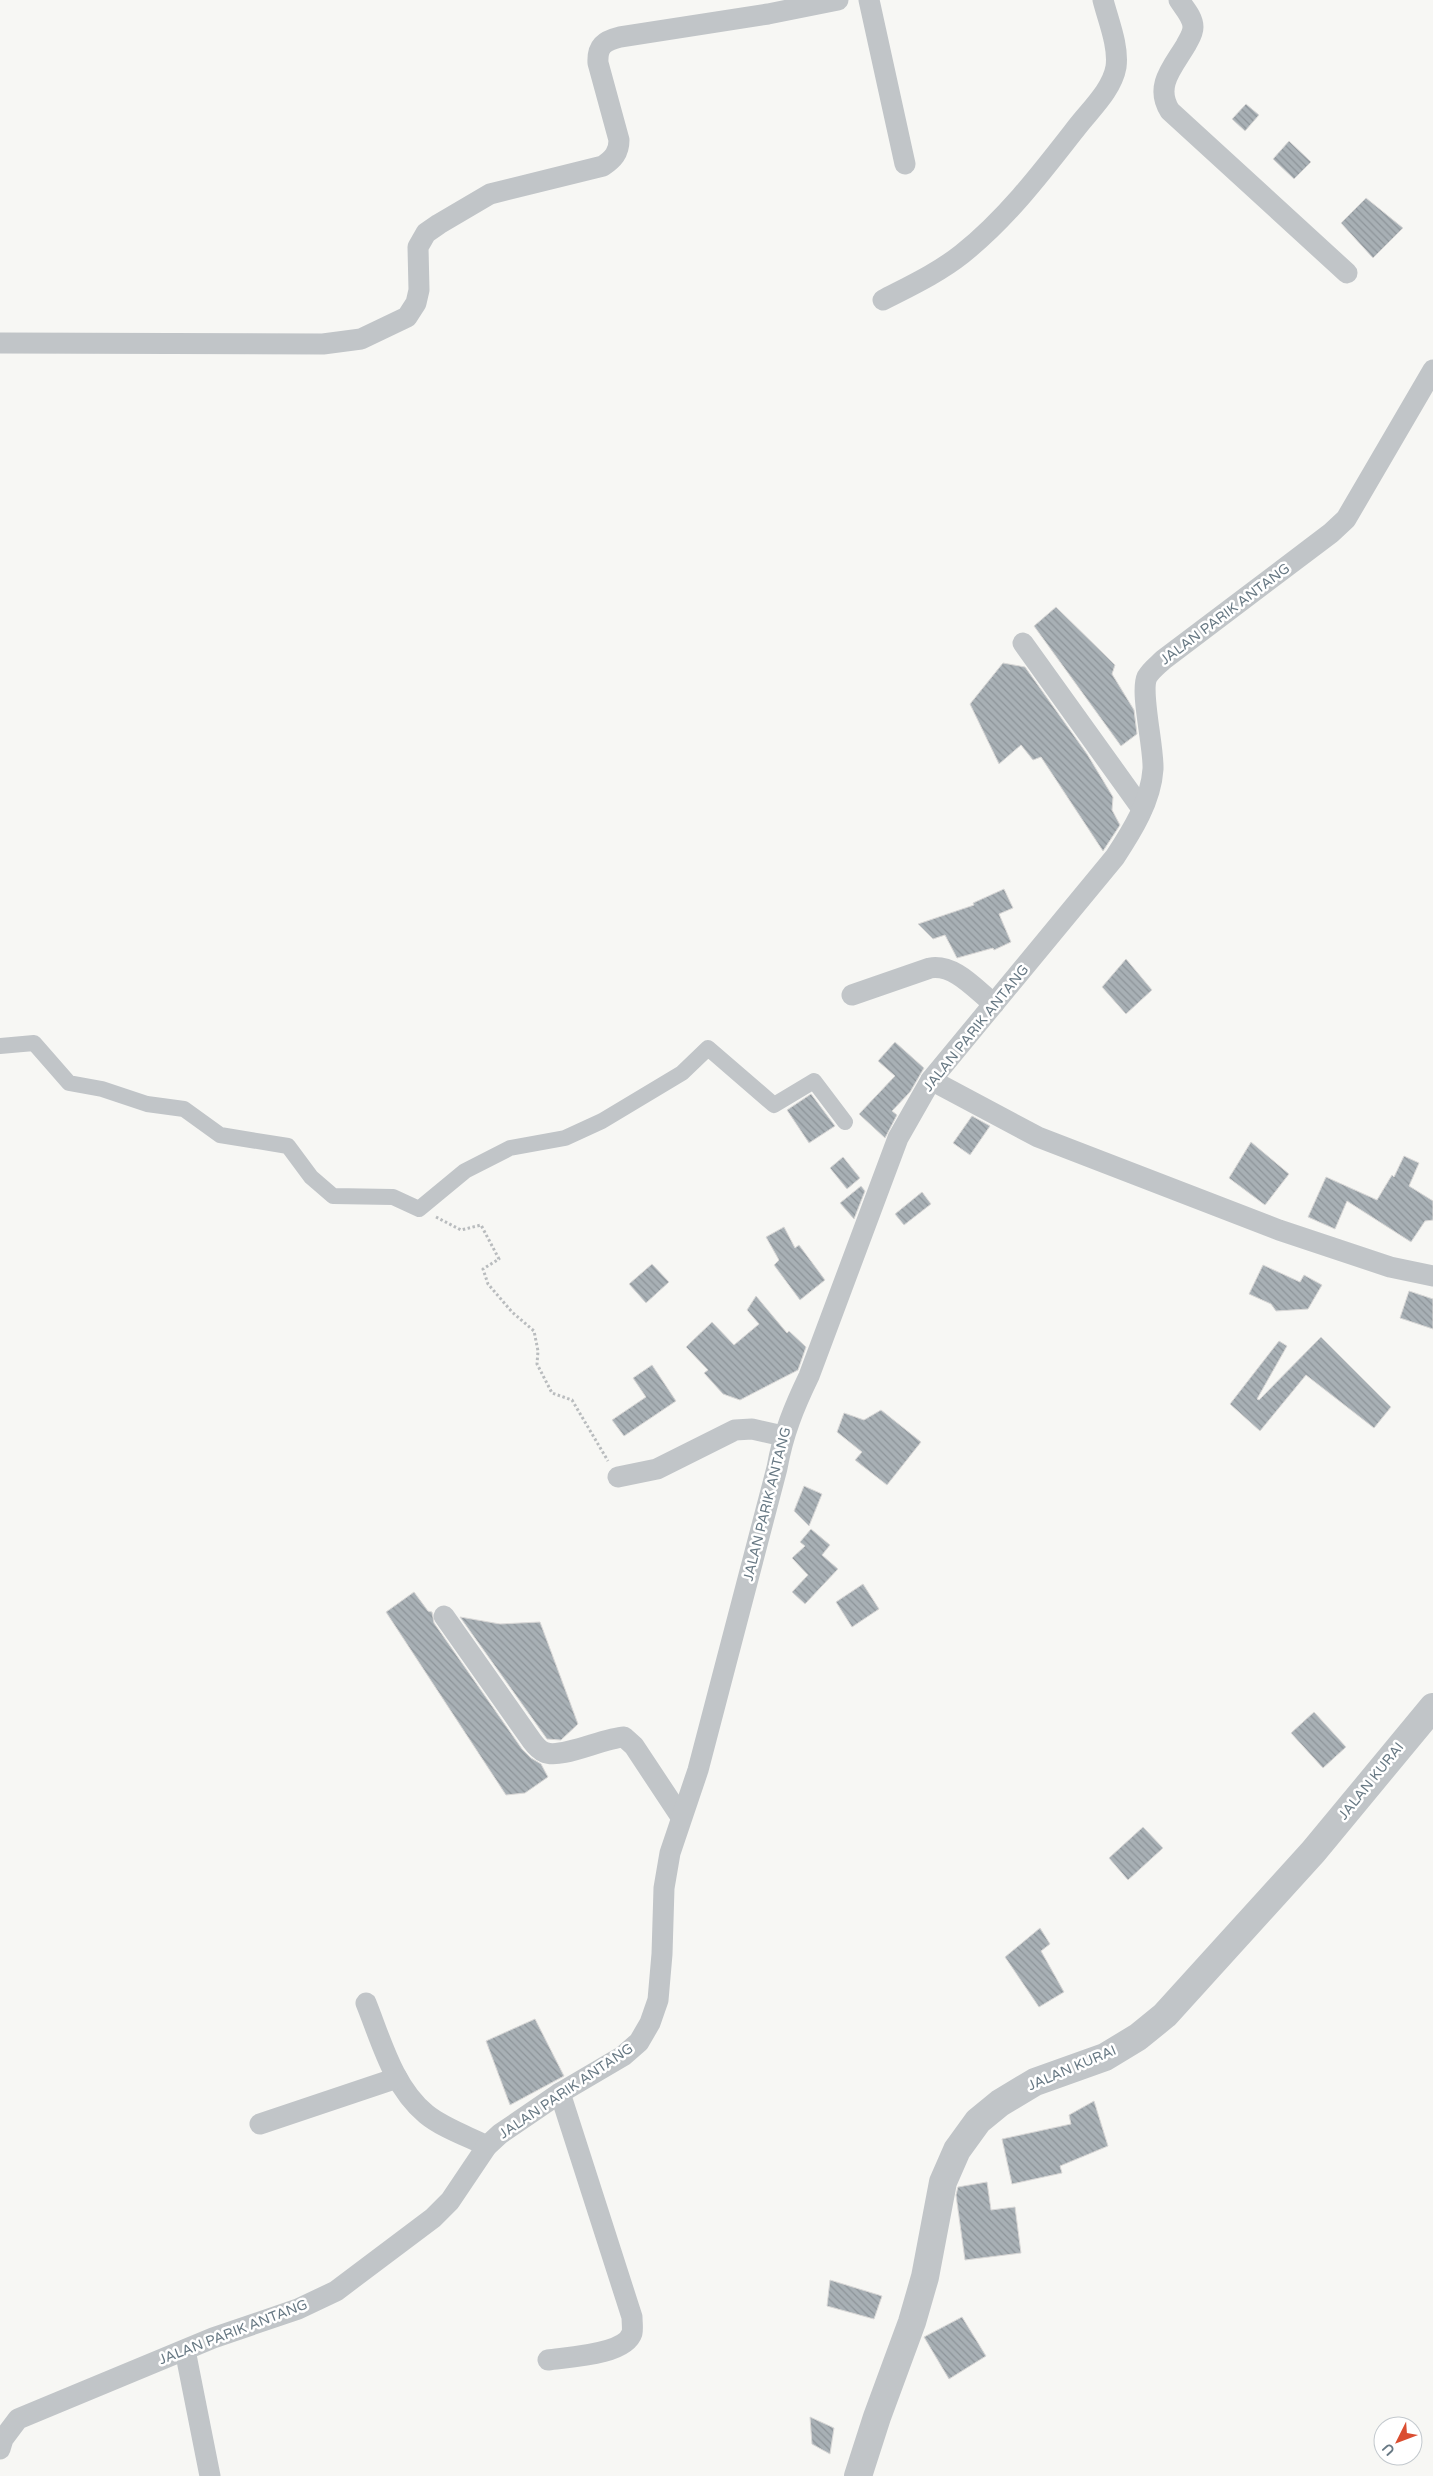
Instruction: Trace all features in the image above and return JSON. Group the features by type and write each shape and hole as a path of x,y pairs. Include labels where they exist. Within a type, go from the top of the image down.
{"street":[{"path":"0,343 323,344 361,339 407,316 416,303 419,290 418,247 426,233 490,194 603,166 613,160 619,150 619,140 598,63 598,51 602,43 620,37 765,7 838,0"},
{"path":"869,0 905,164"},
{"path":"883,300 928,277 961,254 1000,220 1043,171 1107,88 1116,67 1115,50 1103,0"},
{"path":"1179,0 1190,17 1193,27 1192,35 1168,74 1163,88 1163,100 1170,111 1347,273"},
{"name":"JALAN PARIK ANTANG","path":"0,2448 3,2439 18,2419 213,2338 298,2309 336,2291 433,2218 450,2201 487,2146 500,2134 560,2093 623,2056 639,2042 650,2023 658,2000 662,1954 664,1888 670,1853 698,1770 777,1468 783,1436 792,1409 810,1376 898,1138 931,1080 1115,857 1132,831 1142,809 1153,770 1146,693 1148,676 1163,660 1331,533 1346,519 1433,370"},
{"path":"1023,643 1142,809"},
{"path":"852,995 940,966 952,970 994,1004"},
{"path":"0,1046 34,1043 69,1084 102,1089 147,1104 184,1109 220,1135 288,1146 311,1177 333,1196 393,1197 419,1208 465,1171 510,1148 565,1138 602,1121 682,1073 708,1048 774,1105 814,1081 845,1122"},
{"path":"931,1080 1038,1137 1279,1230 1390,1267 1433,1276"},
{"path":"618,1477 657,1469 735,1430 752,1429 783,1436"},
{"path":"444,1616 532,1741 544,1752 555,1754 610,1738 624,1737 634,1746 681,1817"},
{"name":"JALAN KURAI","path":"858,2476 876,2417 903,2349 925,2277 943,2182 957,2150 978,2121 1000,2103 1035,2082 1105,2057 1138,2037 1165,2015 1313,1852 1433,1707"},
{"path":"366,2003 397,2078 426,2114 487,2146"},
{"path":"260,2124 397,2078"},
{"path":"548,2360 612,2350 624,2343 632,2334 632,2317 560,2093"},
{"path":"185,2350 210,2476"}],"path":[{"path":"419,1208 461,1230 480,1225 499,1259 482,1269 488,1284 512,1312 534,1331 538,1351 537,1364 552,1393 572,1400 618,1477"}],"building":[{"path":"1246,104 1259,115 1245,131 1232,119"},
{"path":"1289,141 1311,162 1294,179 1273,159"},
{"path":"1366,198 1403,228 1373,258 1341,223"},
{"path":"1056,607 1115,665 1112,674 1134,710 1137,734 1121,746 1034,626"},
{"path":"1003,663 1025,667 1087,754 1113,797 1112,810 1120,825 1103,851 1041,757 1033,760 1021,745 999,764 970,704"},
{"path":"1004,889 1013,908 999,914 1011,942 994,950 993,948 957,958 945,935 933,939 918,924 974,905 973,903"},
{"path":"1126,959 1152,990 1126,1014 1102,987"},
{"path":"895,1042 924,1068 910,1092 892,1111 897,1115 885,1138 859,1114 895,1076 878,1061"},
{"path":"811,1094 835,1126 809,1143 787,1110"},
{"path":"972,1116 990,1126 970,1155 953,1143"},
{"path":"1251,1142 1289,1174 1265,1205 1229,1178"},
{"path":"1404,1156 1419,1163 1409,1186 1433,1201 1433,1220 1425,1221 1411,1242 1347,1201 1335,1229 1308,1217 1326,1177 1377,1200 1392,1175 1394,1177"},
{"path":"843,1157 860,1178 847,1189 830,1168"},
{"path":"861,1186 865,1191 854,1219 840,1203"},
{"path":"922,1192 931,1204 904,1225 895,1214"},
{"path":"784,1227 795,1248 799,1245 825,1280 800,1300 774,1265 779,1260 766,1237"},
{"path":"652,1264 669,1282 646,1303 629,1284"},
{"path":"1263,1265 1300,1282 1304,1275 1322,1285 1308,1309 1276,1311 1271,1304 1249,1294"},
{"path":"1409,1291 1433,1299 1433,1329 1400,1318"},
{"path":"756,1296 787,1333 789,1331 806,1347 798,1370 740,1400 723,1394 704,1373 708,1370 686,1347 712,1322 734,1345 759,1324 747,1310"},
{"path":"1321,1337 1391,1407 1374,1428 1306,1375 1260,1431 1230,1404 1279,1341 1287,1346 1257,1399 1259,1400"},
{"path":"652,1365 676,1401 624,1436 612,1420 646,1397 633,1378"},
{"path":"881,1410 921,1442 887,1485 855,1460 862,1452 837,1432 844,1413 864,1420"},
{"path":"804,1486 822,1494 809,1526 794,1511"},
{"path":"811,1529 830,1545 822,1555 838,1569 805,1604 792,1592 808,1575 792,1558 805,1546 800,1542"},
{"path":"863,1584 879,1609 852,1627 836,1602"},
{"path":"414,1592 428,1611 432,1612 434,1623 522,1749 541,1764 548,1777 525,1793 506,1795 386,1612"},
{"path":"460,1617 500,1624 540,1622 578,1724 561,1740 547,1739"},
{"path":"1314,1712 1346,1747 1323,1768 1291,1733"},
{"path":"1143,1827 1163,1848 1128,1880 1109,1858"},
{"path":"1040,1928 1050,1944 1041,1951 1064,1992 1039,2007 1005,1957"},
{"path":"535,2019 564,2076 510,2105 486,2041"},
{"path":"1094,2101 1108,2146 1060,2166 1062,2173 1012,2184 1002,2139 1071,2124 1069,2115"},
{"path":"987,2182 991,2210 1015,2207 1021,2253 965,2260 956,2195 958,2187"},
{"path":"830,2280 882,2296 874,2319 827,2306"},
{"path":"962,2317 986,2356 949,2379 924,2337"},
{"path":"810,2417 834,2428 830,2454 812,2444"}]}
